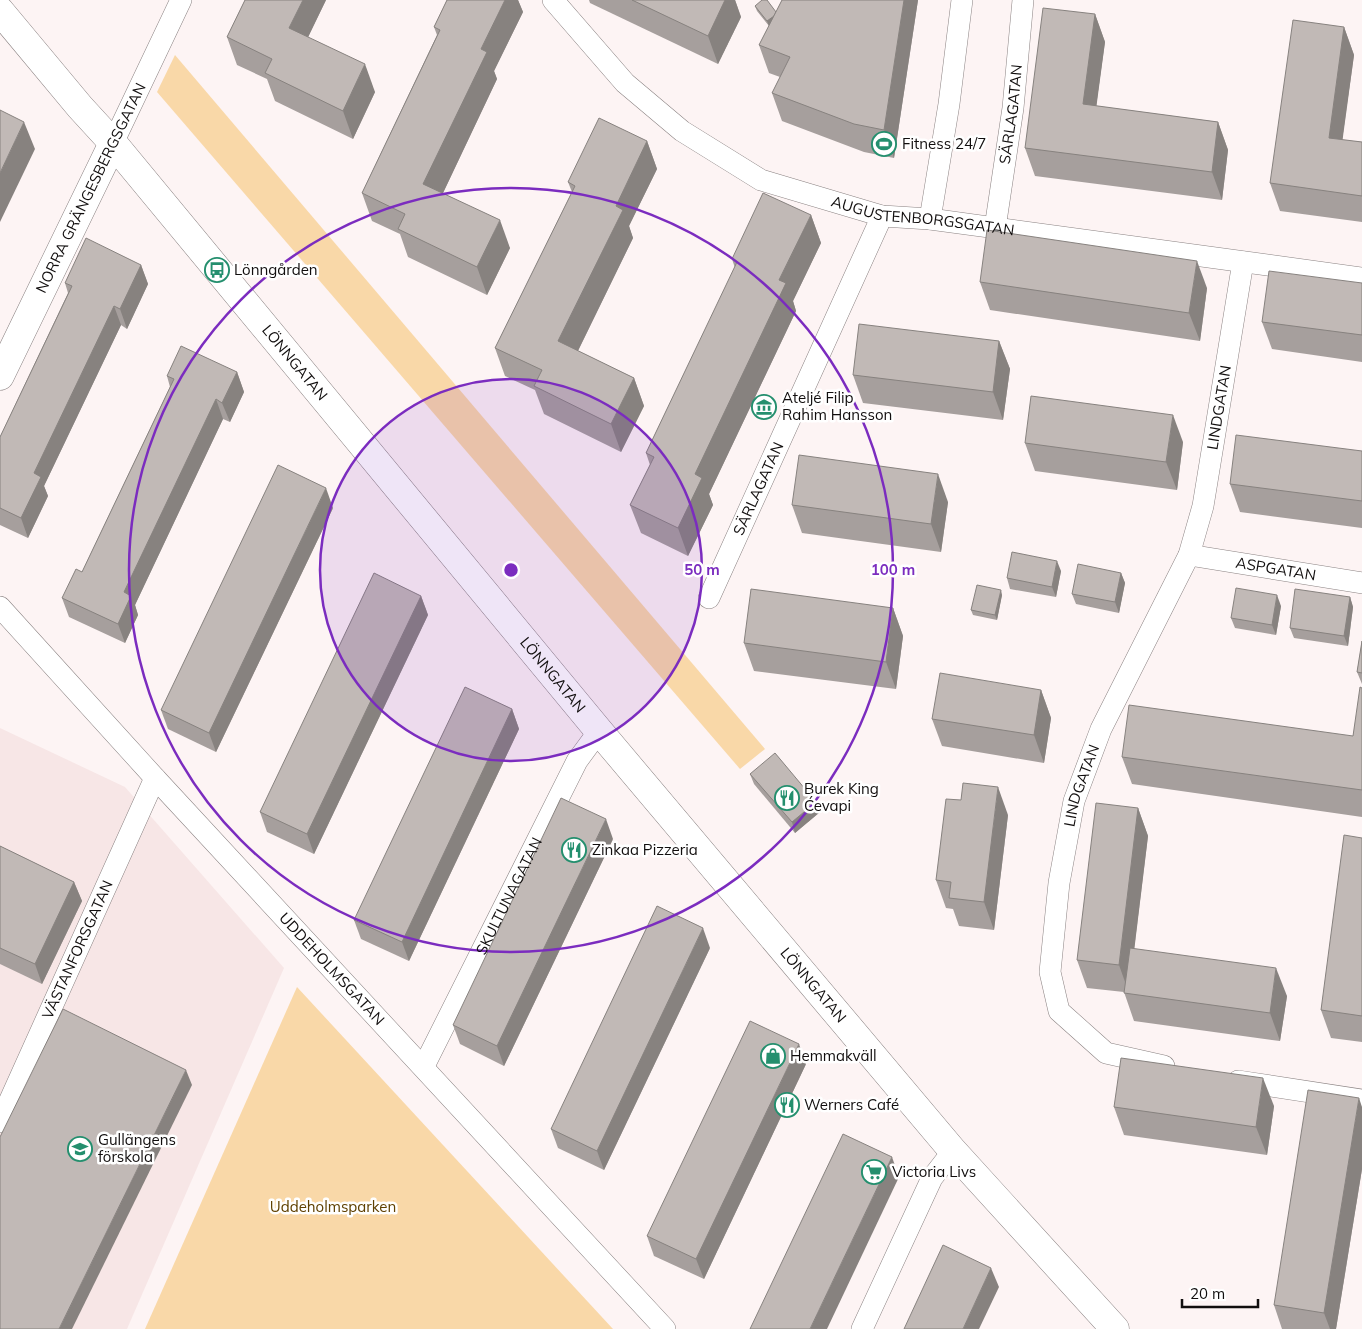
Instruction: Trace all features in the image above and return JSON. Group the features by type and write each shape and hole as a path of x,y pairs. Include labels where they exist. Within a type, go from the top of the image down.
{"street":[{"name":"NORRA GRÄNGESBERGSGATAN","path":"0,376 181,0"},
{"name":"AUGUSTENBORGSGATAN","path":"553,0 625,84 682,131 761,180 882,216 994,228 1362,278"},
{"path":"930,220 949,104 962,0"},
{"name":"SÄRLAGATAN","path":"994,228 1013,108 1023,0"},
{"name":"LÖNNGATAN","path":"0,11 80,107 113,143 599,731 953,1151 1115,1329"},
{"name":"SÄRLAGATAN","path":"709,598 882,216"},
{"name":"LINDGATAN","path":"1182,1070 1106,1053 1059,1011 1050,972 1059,883 1074,801 1101,729 1189,555 1204,506 1243,262"},
{"name":"ASPGATAN","path":"1189,555 1362,584"},
{"name":"UDDEHOLMSGATAN","path":"0,607 155,778 424,1066 665,1329"},
{"name":"SKULTUNAGATAN","path":"424,1066 576,760 599,731"},
{"name":"VÄSTANFORSGATAN","path":"0,1122 155,778"},
{"path":"1220,1078 1362,1100"},
{"path":"862,1329 932,1178 953,1151"}],"shaded area":[{"path":"0,728 125,787 284,968 127,1329 0,1329"}],"green space":[{"path":"175,55 765,749 740,769 157,92"},
{"name":"Uddeholmsparken","path":"297,987 613,1329 145,1329"}],"building":[{"path":"245,0 303,0 289,28 365,64 343,111 265,73 272,59 227,37"},
{"path":"447,0 505,0 481,49 487,52 423,184 500,220 477,267 398,229 405,214 362,193 440,30 434,27"},
{"path":"632,0 725,0 708,36"},
{"path":"762,0 767,0 776,12 767,21 755,6"},
{"path":"782,0 904,0 884,130 854,124 772,93 790,57 759,45"},
{"path":"1043,8 1095,14 1083,104 1218,122 1212,172 1025,148"},
{"path":"1293,20 1344,27 1329,138 1362,142 1362,196 1270,183"},
{"path":"0,110 24,122 0,173"},
{"path":"599,118 647,141 616,206 623,210 558,341 634,378 611,424 534,386 542,370 495,348 575,186 568,182"},
{"path":"763,193 811,215 779,280 786,283 695,474 702,478 678,528 630,505 654,457 646,453 737,262 732,259"},
{"path":"987,230 1197,261 1189,313 980,282"},
{"path":"86,238 141,265 120,309 114,306 34,473 41,477 21,518 0,508 0,437 72,286 65,283"},
{"path":"1269,271 1362,283 1362,335 1262,322"},
{"path":"859,324 999,341 993,392 853,375"},
{"path":"181,346 237,372 222,403 216,399 124,592 131,596 118,624 62,598 76,569 82,572 174,379 167,376"},
{"path":"1031,396 1173,415 1166,462 1025,443"},
{"path":"1236,435 1362,451 1362,501 1230,484"},
{"path":"799,455 938,474 931,524 792,505"},
{"path":"278,465 326,488 209,733 161,710"},
{"path":"1012,552 1057,561 1052,587 1007,578"},
{"path":"1078,564 1121,573 1115,602 1072,594"},
{"path":"374,573 421,596 307,834 260,812"},
{"path":"977,585 1001,590 995,615 971,610"},
{"path":"1236,588 1277,595 1272,625 1231,618"},
{"path":"751,589 893,608 886,662 744,643"},
{"path":"1295,589 1350,597 1344,636 1290,628"},
{"path":"1362,641 1362,673 1357,672"},
{"path":"940,673 1041,690 1034,735 932,719"},
{"path":"465,687 512,709 402,942 354,920"},
{"path":"1360,687 1362,688 1362,790 1122,757 1129,705 1353,736"},
{"name":"Burek King Ćevapi","path":"775,753 816,802 792,822 750,774"},
{"path":"963,783 998,787 984,902 949,898 951,882 936,880 946,799 961,800"},
{"path":"561,798 606,819 497,1046 453,1025"},
{"path":"1096,803 1138,808 1119,965 1077,960"},
{"path":"1344,835 1362,838 1362,1016 1321,1010"},
{"path":"0,846 74,882 35,964 0,948"},
{"path":"657,906 703,928 597,1151 551,1129"},
{"path":"1130,948 1276,968 1270,1013 1124,993"},
{"path":"63,1009 186,1070 59,1329 0,1329 0,1137"},
{"path":"750,1021 799,1044 696,1259 647,1236"},
{"path":"1121,1058 1263,1078 1256,1127 1114,1107"},
{"path":"1308,1090 1359,1098 1324,1313 1274,1305"},
{"path":"843,1134 892,1157 810,1329 750,1329"},
{"path":"943,1245 991,1268 963,1329 904,1329"}],"place":[{"name":"Fitness 24/7","path":"884,144"},
{"name":"Lönngården","path":"217,270"},
{"name":"Ateljé Filip Rahim Hansson","path":"764,407"},
{"name":"Burek King Ćevapi","path":"787,798"},
{"name":"Zinkaa Pizzeria","path":"574,850"},
{"name":"Hemmakväll","path":"773,1056"},
{"name":"Werners Café","path":"787,1105"},
{"name":"Gullängens förskola","path":"80,1149"},
{"name":"Victoria Livs","path":"874,1172"}]}
